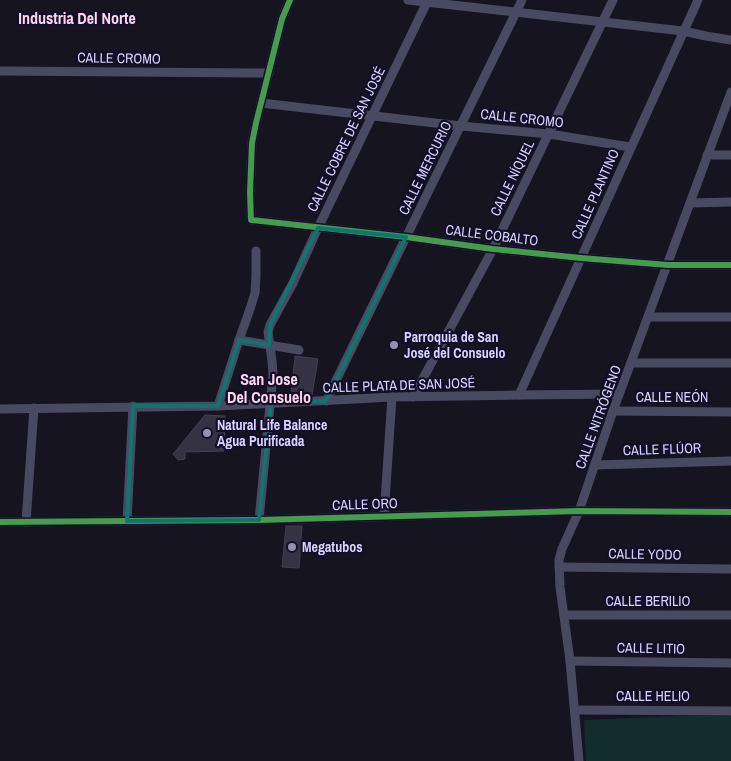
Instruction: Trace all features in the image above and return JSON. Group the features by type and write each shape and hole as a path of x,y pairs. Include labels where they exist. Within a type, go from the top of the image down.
{"street":[{"path":"261,103 282,19 290,0"},
{"path":"408,0 683,31 731,40"},
{"name":"CALLE MERCURIO","path":"326,401 522,0"},
{"name":"CALLE NÍQUEL","path":"413,397 493,249 613,0"},
{"name":"CALLE PLANTINO","path":"520,395 698,0"},
{"name":"CALLE COBRE DE SAN JOSÉ","path":"259,520 273,374 268,332 270,325 293,283 428,1"},
{"name":"CALLE CROMO","path":"0,71 269,73"},
{"name":"CALLE NITRÓGENO","path":"579,761 576,710 559,566 562,549 579,511 613,410 649,317 707,155 729,105 731,92"},
{"name":"CALLE CROMO","path":"261,103 549,134 630,148"},
{"name":"CALLE COBALTO","path":"261,103 252,142 250,164 251,220 581,258 668,265 731,265"},
{"path":"707,155 731,155"},
{"path":"690,202 731,202"},
{"path":"218,406 254,293 256,252"},
{"path":"649,317 731,317"},
{"path":"239,340 299,350"},
{"path":"632,363 731,363"},
{"name":"CALLE PLATA DE SAN JOSÉ","path":"0,409 218,406 413,397 619,394"},
{"path":"384,516 392,398"},
{"path":"127,521 132,406"},
{"path":"26,522 34,408"},
{"name":"CALLE NEÓN","path":"613,410 731,412"},
{"name":"CALLE FLÚOR","path":"595,465 731,461"},
{"name":"CALLE ORO","path":"0,522 259,520 579,511 731,512"},
{"name":"CALLE YODO","path":"559,566 731,569"},
{"name":"CALLE BERILIO","path":"564,615 731,615"},
{"name":"CALLE LITIO","path":"570,661 731,663"},
{"name":"CALLE HELIO","path":"576,710 731,711"}],"highlighted area":[{"path":"318,228 406,237 326,401 271,403 259,520 127,521 133,406 218,406 239,340 269,345 270,325"}],"green space":[{"path":"731,716 731,761 586,761 584,720"}],"building":[{"path":"295,356 318,359 312,395 291,395"},
{"name":"Natural Life Balance Agua Purificada","path":"205,415 225,416 224,451 185,452 185,459 178,460 173,454"},
{"name":"Megatubos","path":"286,526 302,526 299,568 282,567"}],"cycle path":[{"path":"290,0 282,19 252,143 251,220 581,258 668,265 731,265"},
{"path":"0,522 259,520 579,511 731,512"}],"place":[{"name":"Parroquia de San José del Consuelo","path":"394,345"},
{"name":"Natural Life Balance Agua Purificada","path":"207,433"},
{"name":"Megatubos","path":"292,547"}],"district":[{"name":"Industria Del Norte","path":"77,18"},
{"name":"San Jose Del Consuelo","path":"269,388"}]}
